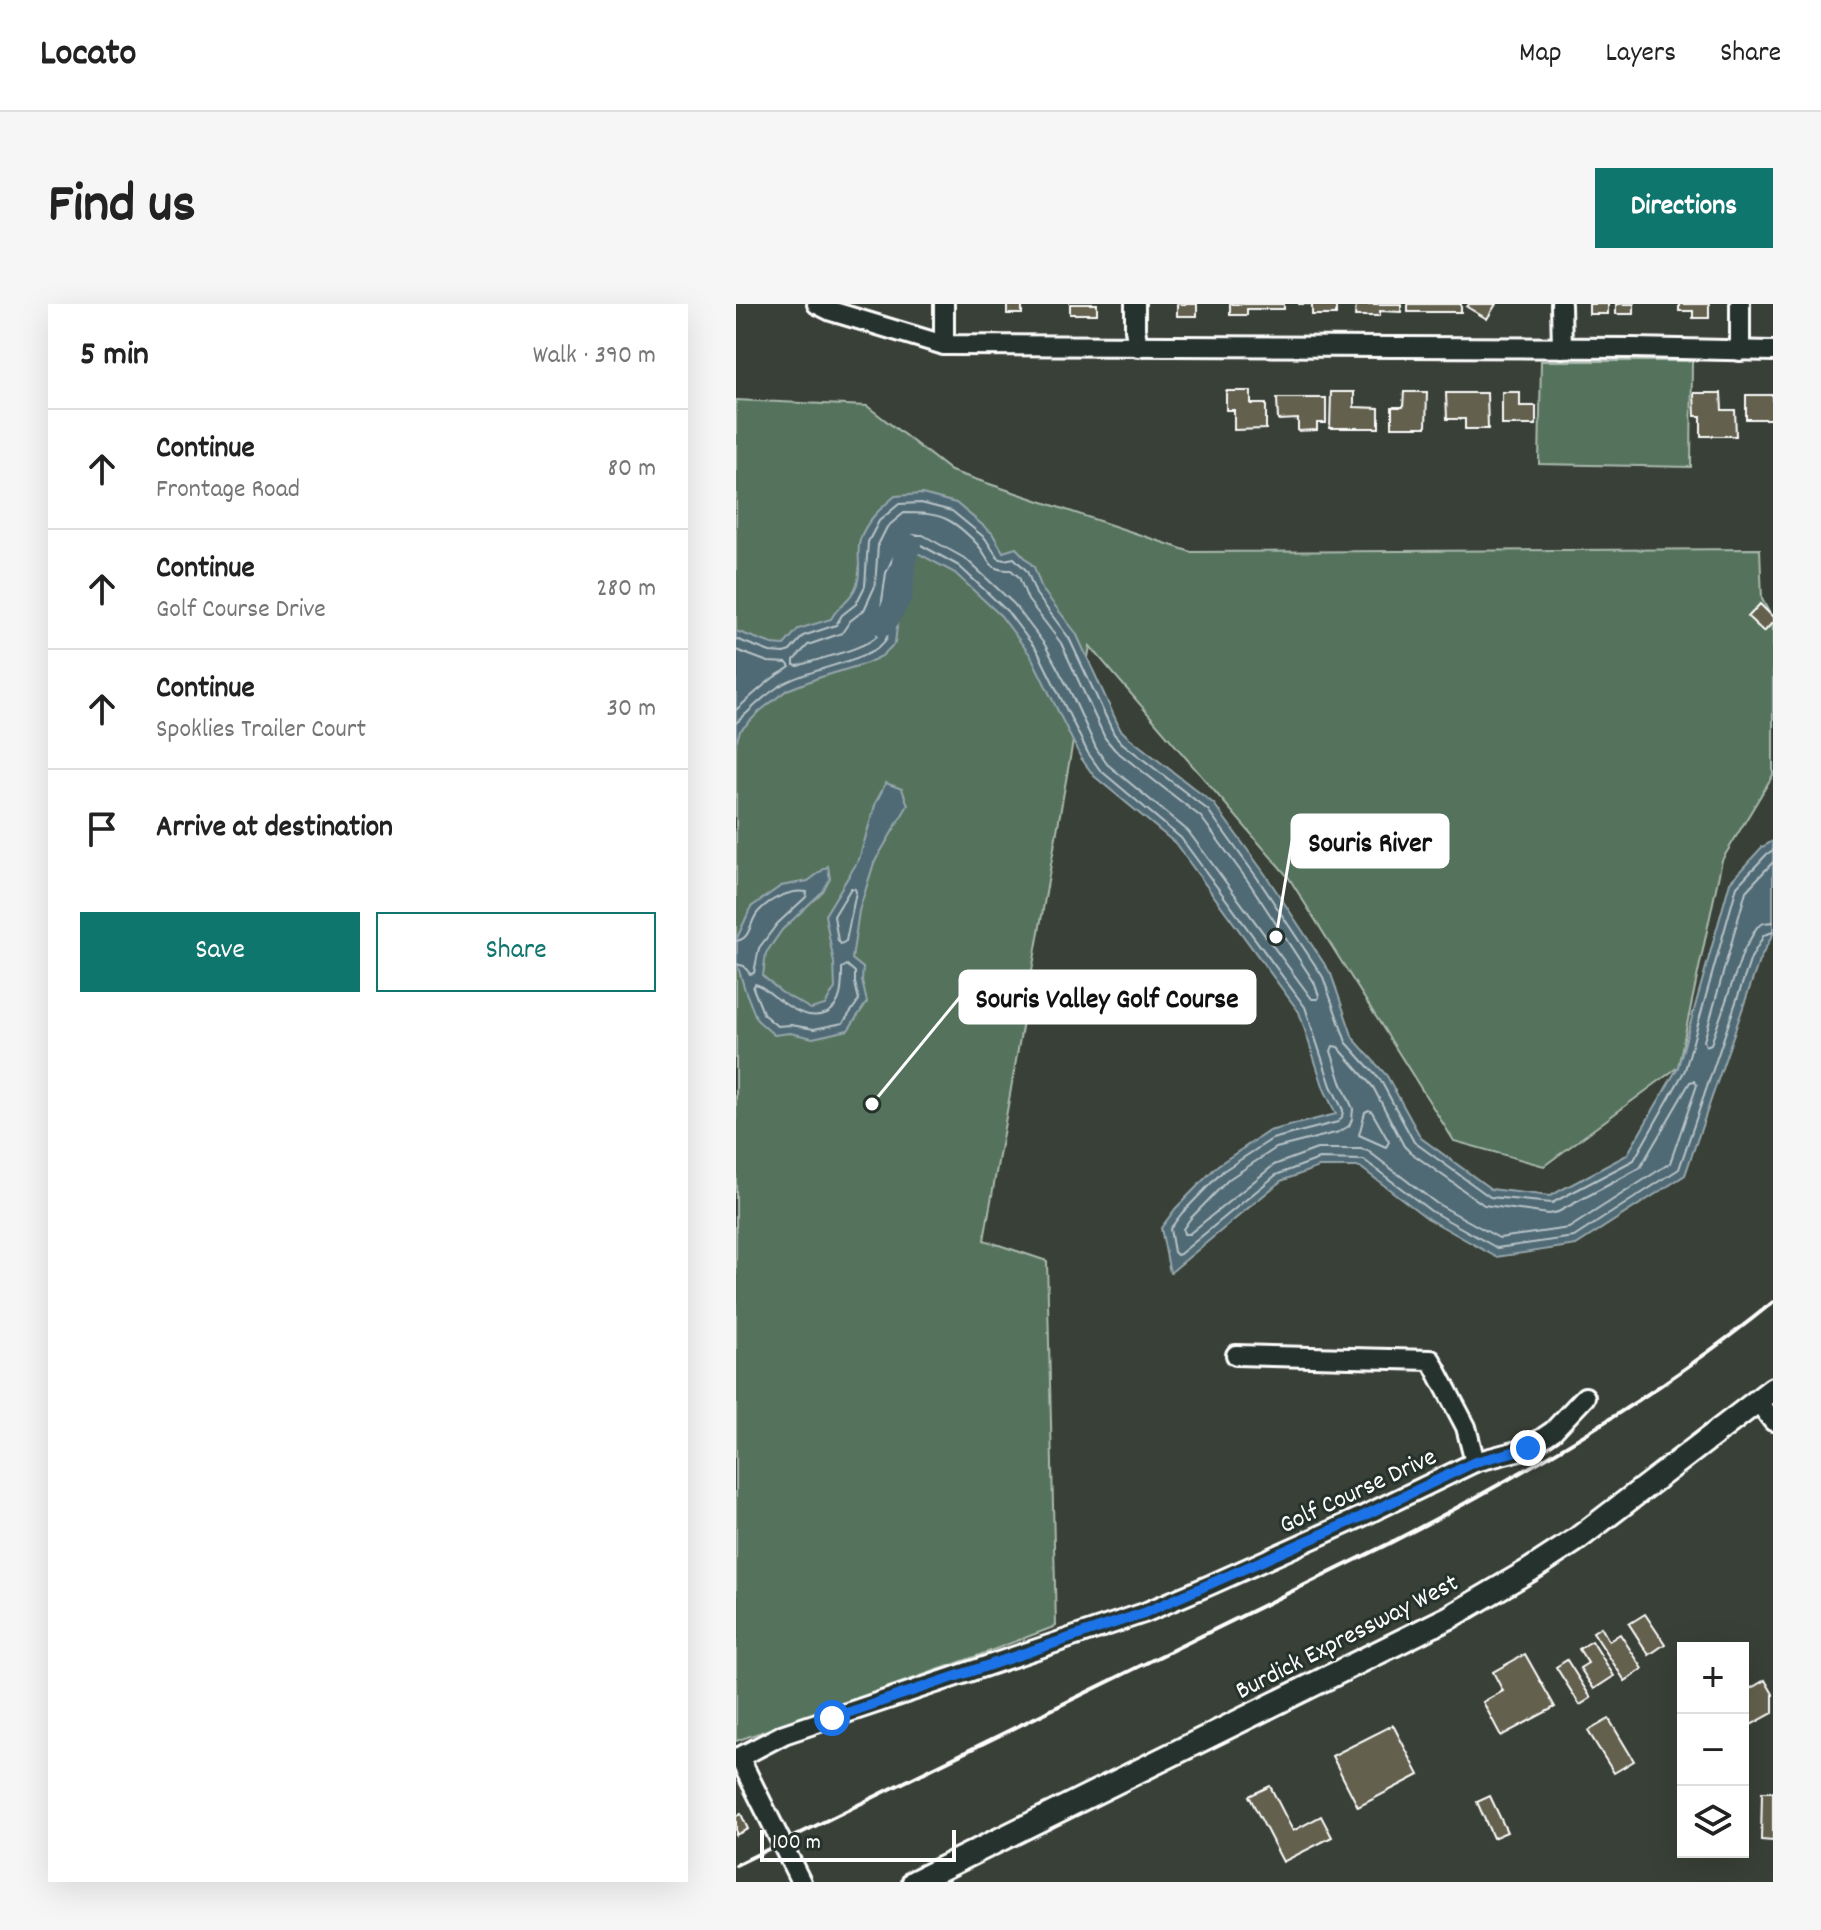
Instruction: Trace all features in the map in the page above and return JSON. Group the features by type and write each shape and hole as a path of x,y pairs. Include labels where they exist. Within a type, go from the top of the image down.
{"main road":[{"name":"Burdick Expressway West","path":"914,1882 1450,1617 1576,1540 1766,1395"}],"street":[{"path":"817,304 944,345 1773,351"},
{"path":"944,304 944,345"},
{"path":"1135,304 1138,347"},
{"path":"1561,304 1562,348"},
{"path":"1740,304 1740,351"},
{"name":"Golf Course Drive","path":"738,1758 784,1734 1144,1613 1359,1518 1475,1462 1466,1427 1431,1360 1236,1355"},
{"path":"1766,1395 1773,1421"},
{"path":"1475,1462 1528,1448 1553,1431 1585,1397"},
{"path":"738,1758 801,1882"}],"green space":[{"path":"1541,361 1692,361 1691,467 1539,464"},
{"path":"736,400 867,406 951,471 1191,552 1760,549 1762,599 1773,620 1773,775 1722,860 1678,1067 1544,1166 1454,1141 1289,878 1090,646 984,1240 1047,1261 1056,1626 736,1741"}],"water":[{"path":"922,494 956,503 992,533 1003,552 1016,548 1034,567 1042,589 1076,633 1120,729 1214,804 1331,974 1353,1038 1387,1076 1421,1138 1491,1189 1550,1196 1627,1155 1678,1067 1730,882 1762,847 1773,841 1773,934 1759,961 1685,1175 1576,1245 1496,1257 1427,1218 1360,1167 1319,1167 1281,1181 1170,1273 1161,1228 1218,1165 1269,1131 1336,1114 1324,1089 1299,1012 1175,843 1094,776 1081,758 1031,656 1001,616 955,573 916,552 903,578 895,643 882,656 867,663 787,690 740,731 736,743 736,631 784,645 798,629 831,619 857,584 860,540 870,521 895,496"},
{"path":"886,783 902,789 908,805 874,863 859,911 852,959 863,968 862,981 867,1002 848,1030 813,1038 790,1033 774,1035 757,1020 745,990 737,964 737,938 751,907 781,886 808,881 828,866 830,879 823,891 782,930 766,953 763,976 781,992 811,1009 825,1005 835,988 834,963 825,915 859,859 876,802"}],"building":[{"path":"1007,304 1022,304 1022,314 1007,314"},
{"path":"1070,304 1097,304 1097,314 1070,314"},
{"path":"1177,304 1197,304 1197,316 1177,316"},
{"path":"1230,304 1284,304 1284,309 1247,309 1247,315 1230,315"},
{"path":"1312,304 1336,304 1336,315 1312,315"},
{"path":"1356,304 1401,304 1401,312 1380,311 1380,316 1355,316"},
{"path":"1408,304 1461,304 1461,312 1408,312"},
{"path":"1469,304 1496,304 1487,319 1467,307"},
{"path":"1589,304 1608,304 1608,314 1589,314"},
{"path":"1616,304 1634,304 1634,314 1616,314"},
{"path":"1679,304 1709,304 1709,318 1693,318 1693,311 1679,311"},
{"path":"1226,391 1251,391 1251,404 1266,404 1266,429 1234,430 1234,410 1226,410"},
{"path":"1331,392 1354,392 1354,407 1379,408 1379,428 1330,428"},
{"path":"1404,392 1427,392 1426,427 1392,427 1392,407 1403,407"},
{"path":"1502,392 1520,392 1520,406 1536,406 1536,425 1502,425"},
{"path":"1446,393 1487,393 1488,429 1465,429 1465,419 1447,419"},
{"path":"1694,393 1721,393 1722,410 1735,410 1736,436 1701,436 1701,416 1695,416"},
{"path":"1746,395 1773,395 1773,419 1746,419"},
{"path":"1277,398 1326,398 1326,423 1317,423 1317,430 1298,431 1298,419 1278,420"},
{"path":"1760,604 1773,617 1773,622 1764,632 1748,617"},
{"path":"1645,1614 1665,1644 1649,1655 1629,1624"},
{"path":"1601,1627 1609,1641 1620,1634 1643,1669 1625,1681 1593,1632"},
{"path":"1592,1641 1614,1676 1594,1689 1580,1668 1588,1663 1579,1649"},
{"path":"1525,1654 1555,1707 1501,1736 1483,1702 1503,1691 1493,1672"},
{"path":"1567,1660 1591,1698 1580,1705 1556,1667"},
{"path":"1765,1680 1773,1694 1773,1713 1749,1726 1749,1714 1749,1689"},
{"path":"1609,1719 1634,1761 1614,1773 1588,1731"},
{"path":"1393,1725 1419,1775 1358,1807 1332,1756"},
{"path":"1270,1786 1293,1831 1321,1816 1332,1837 1283,1862 1249,1796"},
{"path":"1762,1792 1773,1792 1773,1841 1761,1840"},
{"path":"1490,1796 1507,1832 1493,1838 1477,1802"},
{"path":"741,1814 748,1829 736,1835 736,1816"}],"waterway":[{"path":"884,624 901,594 905,554 909,546"}],"railway":[{"path":"736,1865 1388,1544 1489,1490 1635,1403 1773,1302"}],"place":[{"name":"Souris River","path":"1276,937"},
{"name":"Souris Valley Golf Course","path":"872,1104"}],"route":[{"path":"832,1718 1144,1613 1359,1518 1475,1462 1528,1448"}]}
